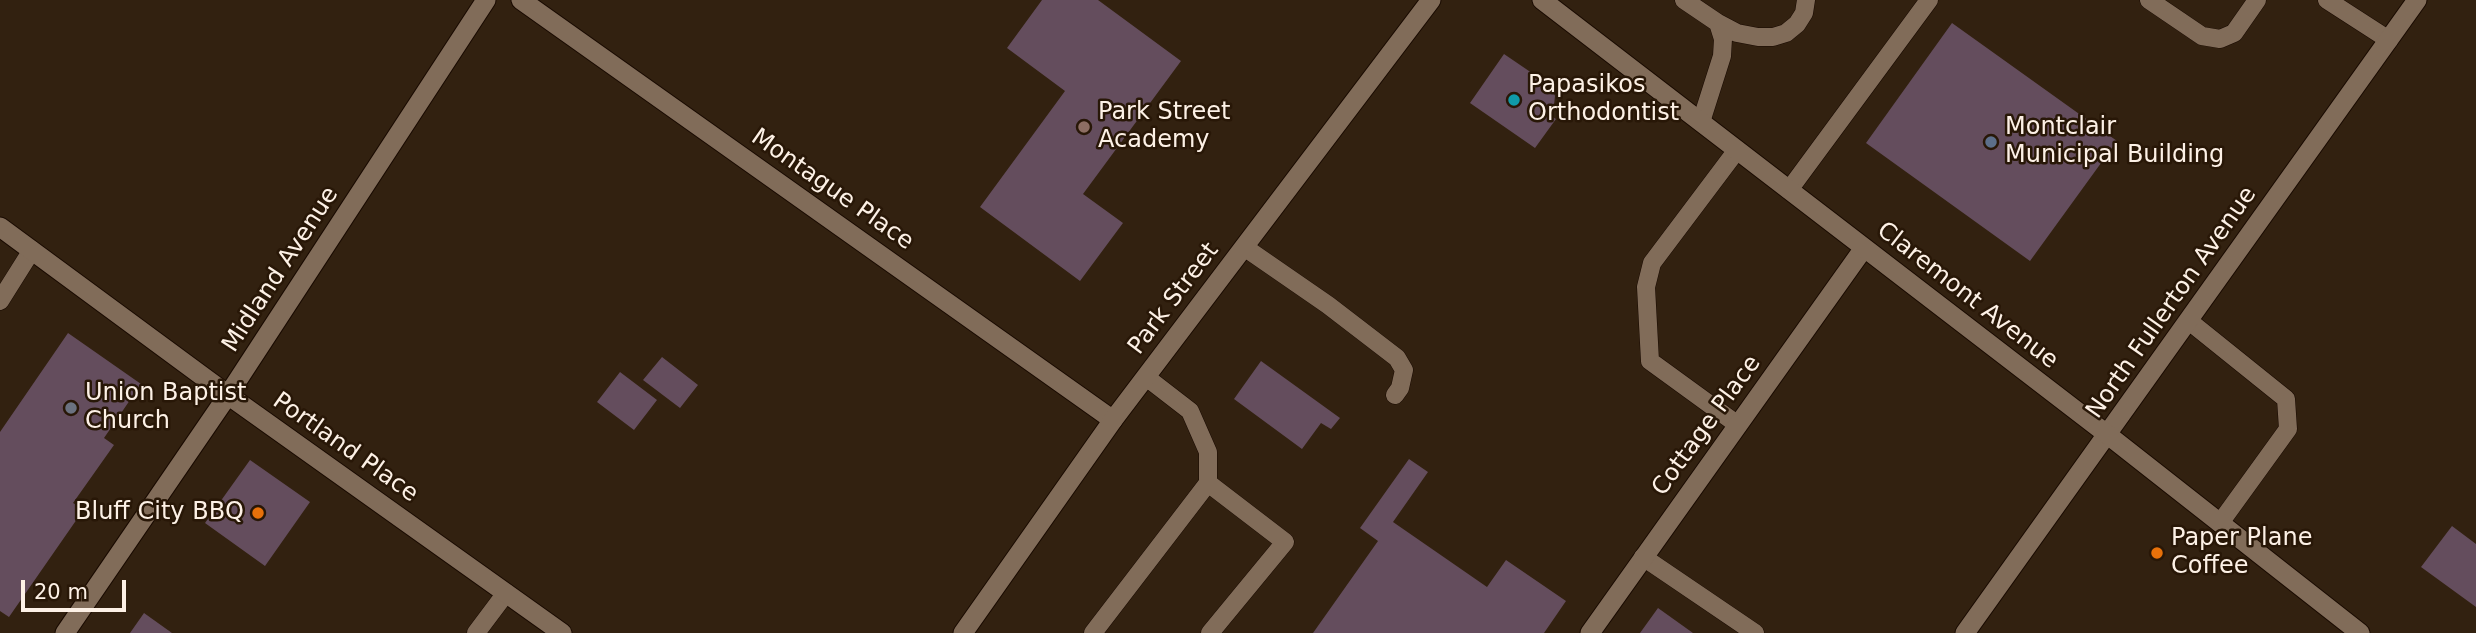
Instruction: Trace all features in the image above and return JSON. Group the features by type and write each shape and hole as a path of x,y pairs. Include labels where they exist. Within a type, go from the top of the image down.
{"street":[{"name":"Midland Avenue","path":"65,633 228,395 486,0"},
{"name":"Montague Place","path":"521,0 1113,420"},
{"name":"Park Street","path":"963,633 1113,420 1430,0"},
{"name":"Claremont Avenue","path":"1542,0 2108,435 2360,633"},
{"name":"North Fullerton Avenue","path":"1965,633 2417,0"},
{"name":"Portland Place","path":"0,227 228,395 562,633"},
{"name":"Cottage Place","path":"1590,633 1864,248"}],"lane":[{"path":"1684,0 1737,33 1758,37 1773,37 1786,33 1797,24 1804,13 1806,0"},
{"path":"1789,190 1928,0"},
{"path":"2149,0 2202,36 2220,39 2234,33 2257,0"},
{"path":"2327,0 2389,40"},
{"path":"1701,122 1724,48 1718,23"},
{"path":"1737,150 1653,263 1646,287 1650,361 1738,425"},
{"path":"1244,247 1328,305 1397,358 1404,370 1400,388 1395,395"},
{"path":"0,301 32,250"},
{"path":"2189,321 2286,399 2288,429 2220,523"},
{"path":"1093,633 1208,483 1208,452 1190,411 1146,377"},
{"path":"1208,483 1284,542 1210,633"},
{"path":"1643,557 1755,633"},
{"path":"476,633 506,593"}],"building":[{"path":"1042,0 1098,0 1181,61 1083,194 1123,223 1080,281 980,207 1065,91 1007,48"},
{"name":"Montclair Municipal Building","path":"1952,23 2117,141 2030,261 1866,143"},
{"name":"Papasikos Orthodontist","path":"1504,54 1551,86 1555,96 1554,105 1548,114 1556,119 1535,148 1470,103"},
{"name":"Union Baptist Church","path":"68,333 141,384 104,438 114,445 73,503 84,509 9,617 0,611 0,432"},
{"path":"662,357 698,385 680,408 643,380"},
{"path":"1261,361 1340,418 1331,429 1321,423 1302,449 1234,399"},
{"path":"620,372 657,400 634,430 597,402"},
{"path":"1409,459 1428,472 1393,522 1487,587 1506,560 1566,601 1544,633 1313,633 1378,541 1360,528"},
{"name":"Bluff City BBQ","path":"250,460 310,502 265,566 205,523"},
{"path":"2452,526 2476,544 2476,607 2421,567"},
{"path":"1658,608 1693,633 1640,633"},
{"path":"144,613 172,633 130,633"}],"place":[{"name":"Papasikos Orthodontist","path":"1514,100"},
{"name":"Park Street Academy","path":"1084,127"},
{"name":"Montclair Municipal Building","path":"1991,142"},
{"name":"Union Baptist Church","path":"71,408"},
{"name":"Bluff City BBQ","path":"258,513"},
{"name":"Paper Plane Coffee","path":"2157,553"}]}
